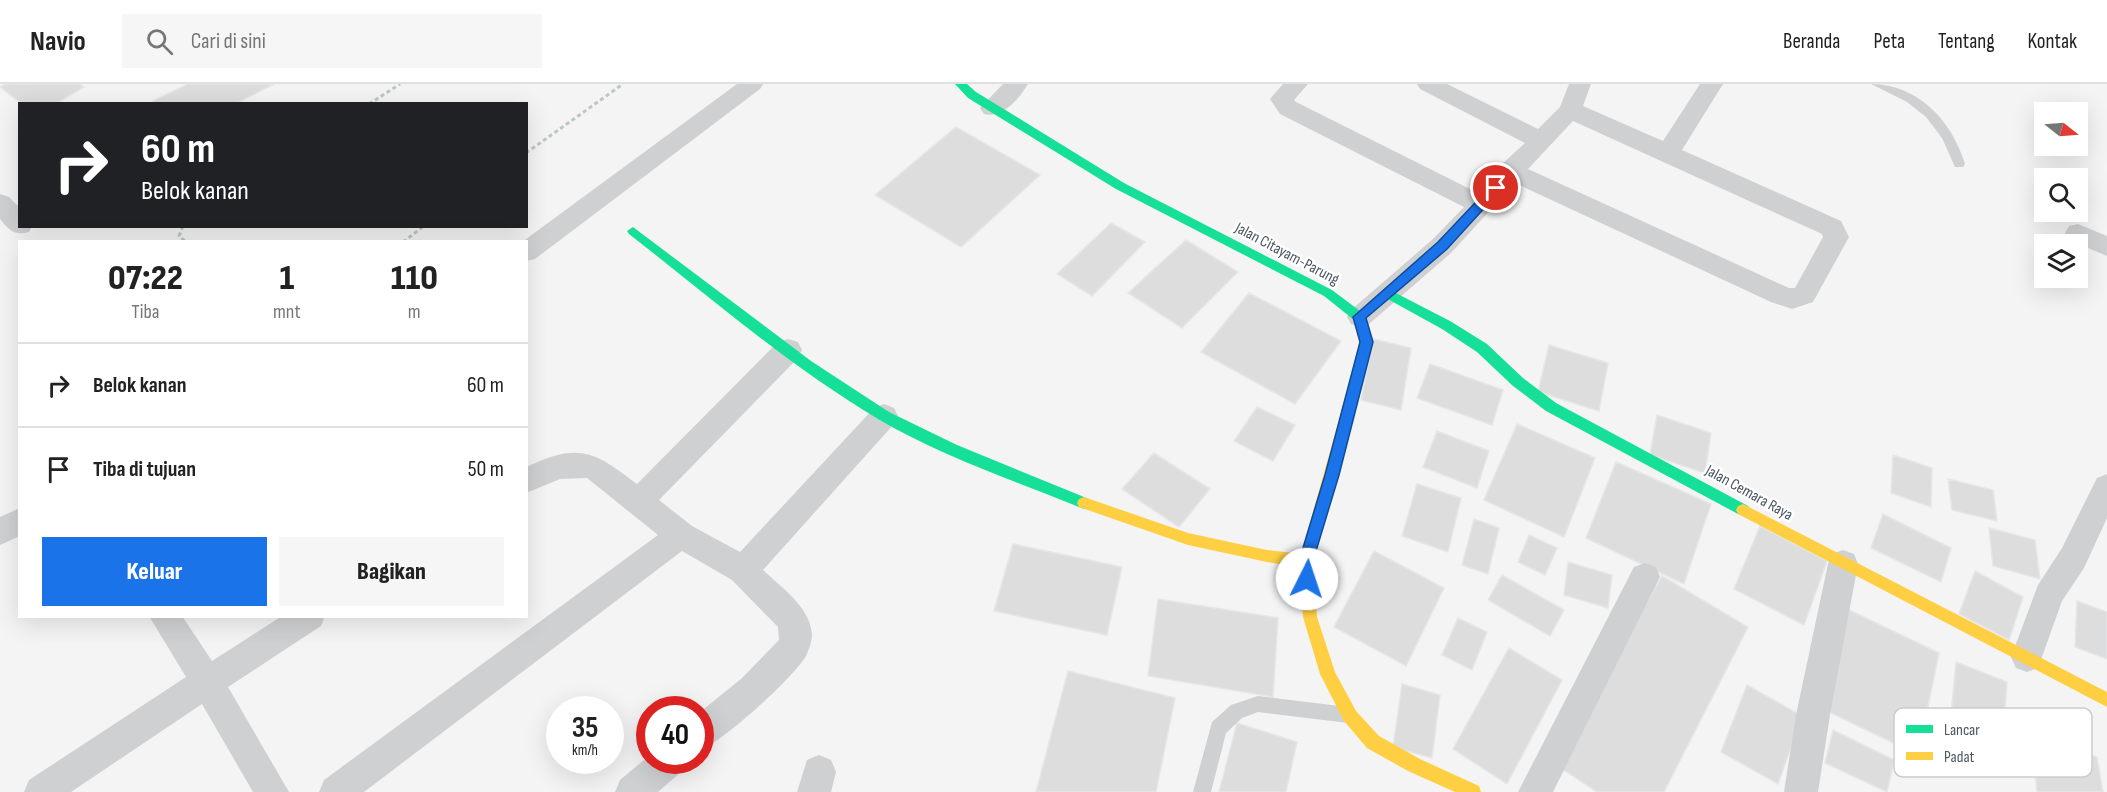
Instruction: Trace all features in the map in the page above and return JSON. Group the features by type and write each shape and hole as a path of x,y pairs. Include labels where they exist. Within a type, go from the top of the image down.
{"street":[{"path":"528,251 752,84"},
{"name":"Jalan Citayam-Parung","path":"960,84 992,108 1120,186 1328,293 1360,317"},
{"path":"992,108 1017,84"},
{"path":"1297,84 1281,99 1288,108 1481,205"},
{"path":"1428,84 1540,140"},
{"path":"1473,792 1414,765 1373,742 1350,716 1329,674 1310,617 1306,561 1332,475 1366,342 1360,317 1442,246 1481,205 1510,171 1570,110 1580,84"},
{"path":"1668,153 1712,84"},
{"path":"1510,171 1780,295 1792,299 1804,295 1836,237 1832,228 1570,110"},
{"path":"0,203 18,224"},
{"path":"22,228 31,240"},
{"path":"633,231 806,365 884,416 952,449 1051,490 1188,540 1267,556 1306,561"},
{"path":"2078,233 2107,247"},
{"name":"Jalan Cemara Raya","path":"1388,294 1446,325 1482,348 1518,382 1551,406 1844,564 2107,700"},
{"path":"638,502 788,350"},
{"path":"742,570 884,416"},
{"path":"528,480 557,467 578,463 595,468 681,535 742,570 791,619 796,634 794,648 753,690 714,722"},
{"path":"2027,657 2049,595 2073,558 2107,488"},
{"path":"0,532 18,522"},
{"path":"336,792 681,535"},
{"path":"1801,792 1813,715 1844,564"},
{"path":"1535,792 1645,577"},
{"path":"165,618 207,682 272,792"},
{"path":"41,792 307,618"},
{"path":"632,792 653,774"}],"lane":[{"path":"1876,84 1903,95 1926,110 1946,134 1959,164"},
{"path":"1202,792 1218,728 1237,711 1258,704 1350,716"}],"path":[{"path":"372,102 400,84"},
{"path":"528,152 624,84"},
{"path":"406,240 421,228"}],"building":[{"path":"5,84 79,84 84,87 58,102 19,102 0,87"},
{"path":"188,84 274,84 239,102 153,101"},
{"path":"956,127 1040,175 961,247 875,195"},
{"path":"1111,223 1145,242 1092,296 1057,274"},
{"path":"1186,240 1238,272 1182,328 1128,293"},
{"path":"1249,293 1341,341 1295,404 1201,352"},
{"path":"1373,339 1411,348 1401,410 1361,400"},
{"path":"1549,345 1608,363 1599,411 1538,392"},
{"path":"1430,364 1503,390 1492,425 1417,398"},
{"path":"1257,407 1295,425 1273,461 1234,441"},
{"path":"1657,415 1711,433 1705,473 1650,455"},
{"path":"1517,424 1595,458 1564,537 1484,500"},
{"path":"1437,431 1489,451 1477,488 1423,467"},
{"path":"1154,453 1210,489 1179,527 1122,489"},
{"path":"1893,455 1932,468 1931,507 1891,493"},
{"path":"1616,462 1711,504 1684,584 1586,538"},
{"path":"1948,479 1993,490 1997,521 1952,510"},
{"path":"1417,484 1461,498 1448,552 1402,536"},
{"path":"1883,514 1951,548 1941,582 1871,548"},
{"path":"1474,519 1499,528 1488,574 1462,565"},
{"path":"1760,526 1827,561 1804,625 1734,589"},
{"path":"1989,528 2035,540 2040,579 1993,566"},
{"path":"1529,535 1557,548 1545,575 1518,562"},
{"path":"1013,544 1122,567 1107,635 994,611"},
{"path":"1374,551 1444,588 1406,666 1334,627"},
{"path":"1568,562 1612,575 1608,608 1564,595"},
{"path":"1975,571 2023,597 2009,640 1959,614"},
{"path":"1502,575 1564,610 1550,636 1488,600"},
{"path":"1662,576 1748,627 1664,792 1597,792 1555,764"},
{"path":"1158,599 1278,618 1273,697 1148,676"},
{"path":"2077,601 2107,612 2107,659 2075,647"},
{"path":"1849,610 1939,653 1928,708 1894,708 1894,743 1823,709"},
{"path":"1458,618 1487,632 1472,670 1442,655"},
{"path":"1509,648 1562,680 1507,784 1453,749"},
{"path":"1956,662 2007,682 2005,708 1952,708"},
{"path":"1068,671 1175,698 1156,792 1036,792"},
{"path":"1402,684 1440,695 1432,758 1393,747"},
{"path":"1747,685 1802,716 1778,784 1721,752"},
{"path":"1237,723 1297,742 1286,792 1219,792"},
{"path":"1833,730 1894,760 1887,792 1825,763"},
{"path":"2092,755 2097,757 2103,792 2037,792 2036,777 2092,777"}],"traffic: fast":[{"path":"960,84 972,95 1120,186 1328,293 1360,317 1366,342 1347,416"},
{"path":"633,231 806,365 884,416 952,449 1084,503"},
{"path":"1388,294 1446,325 1482,348 1518,382 1551,407 1743,510"}],"traffic: slow":[{"path":"1347,416 1306,561 1310,617 1328,674 1350,716 1373,742 1414,765 1473,792"},
{"path":"1084,503 1188,539 1267,556 1306,561"},
{"path":"1743,510 2107,700"}],"route":[{"path":"1307,579 1306,561 1332,475 1366,342 1360,317 1442,246 1496,188"}]}
